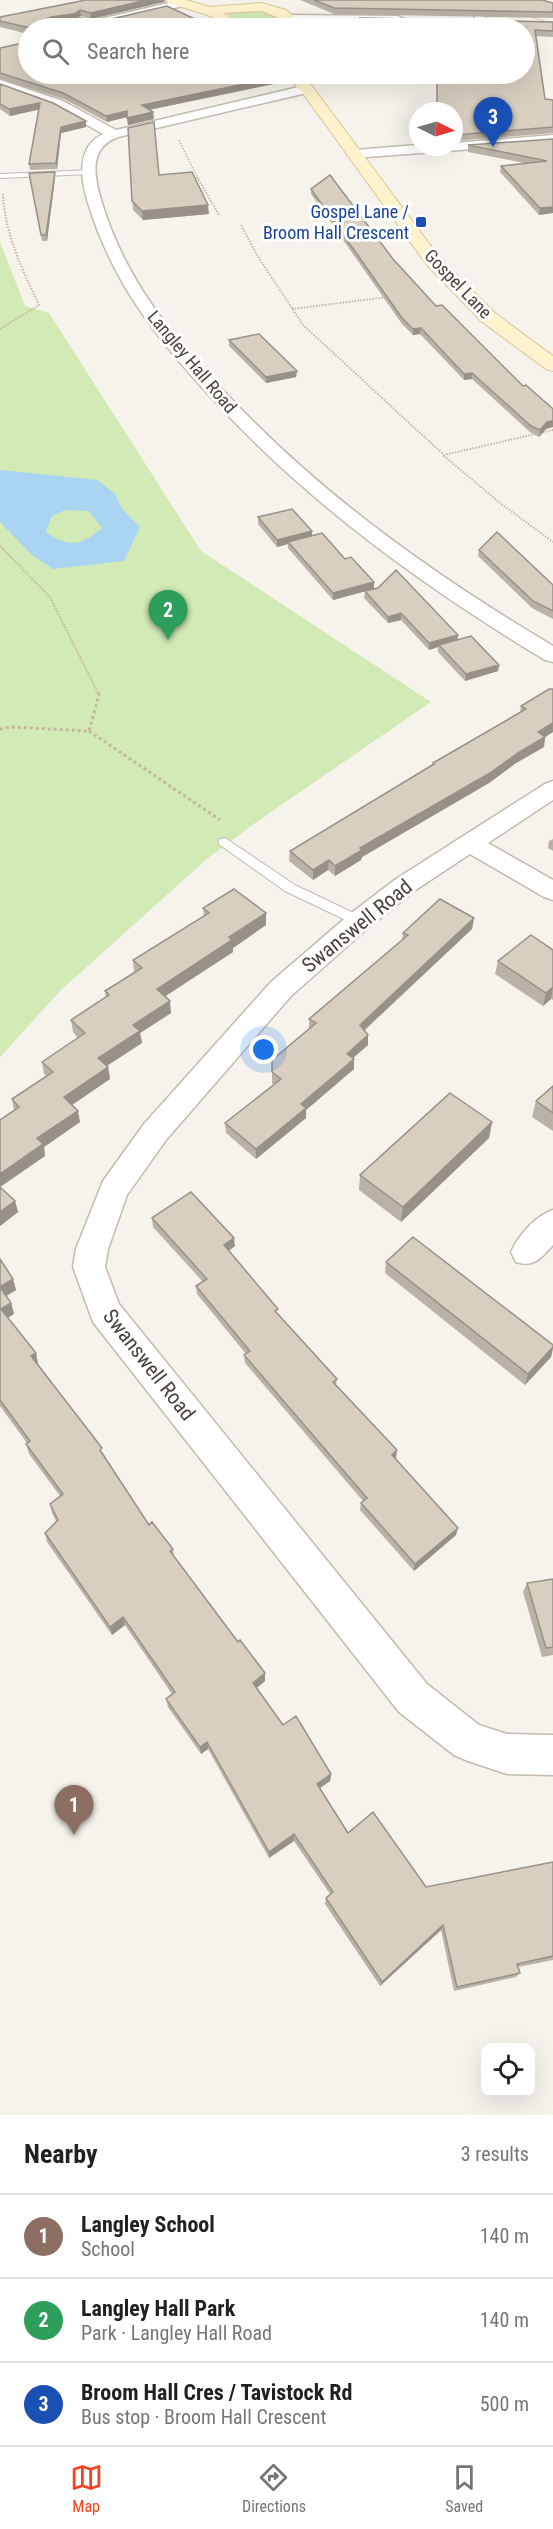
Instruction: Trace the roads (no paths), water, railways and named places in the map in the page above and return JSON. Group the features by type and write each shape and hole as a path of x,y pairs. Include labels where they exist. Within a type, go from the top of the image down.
{"street":[{"path":"479,0 481,18"},
{"path":"124,18 178,1 221,18"},
{"path":"210,12 261,3 289,18"},
{"path":"0,82 18,76"},
{"path":"0,82 59,104 114,134"},
{"name":"Gospel Lane","path":"302,84 434,261 460,291 488,317 553,365"},
{"name":"Langley Hall Road","path":"307,89 114,134 100,140 93,149 90,172 94,202 131,286 159,328 221,400 269,447 363,530 507,629 553,655"},
{"path":"463,146 553,140"},
{"path":"354,154 409,150"},
{"name":"Swanswell Road","path":"553,789 405,885 359,921 281,989 155,1132 114,1190 92,1249 89,1267 105,1312 413,1698 468,1741 507,1754 553,1755"},
{"path":"470,843 553,891"},
{"path":"526,1252 553,1223"}],"lane":[{"path":"2,176 90,172"},
{"path":"225,842 291,888 359,921"}],"water":[{"path":"0,470 97,480 115,494 122,509 140,527 124,561 53,569 32,555 0,522","holes":["65,510 89,511 102,528 82,541 69,543 46,532 51,517"]}],"place":[{"name":"Broom Hall Cres / Tavistock Rd","path":"493,147"},
{"name":"Gospel Lane / Broom Hall Crescent","path":"421,222"},
{"name":"Langley Hall Park","path":"168,640"},
{"name":"Langley School","path":"74,1835"}]}
